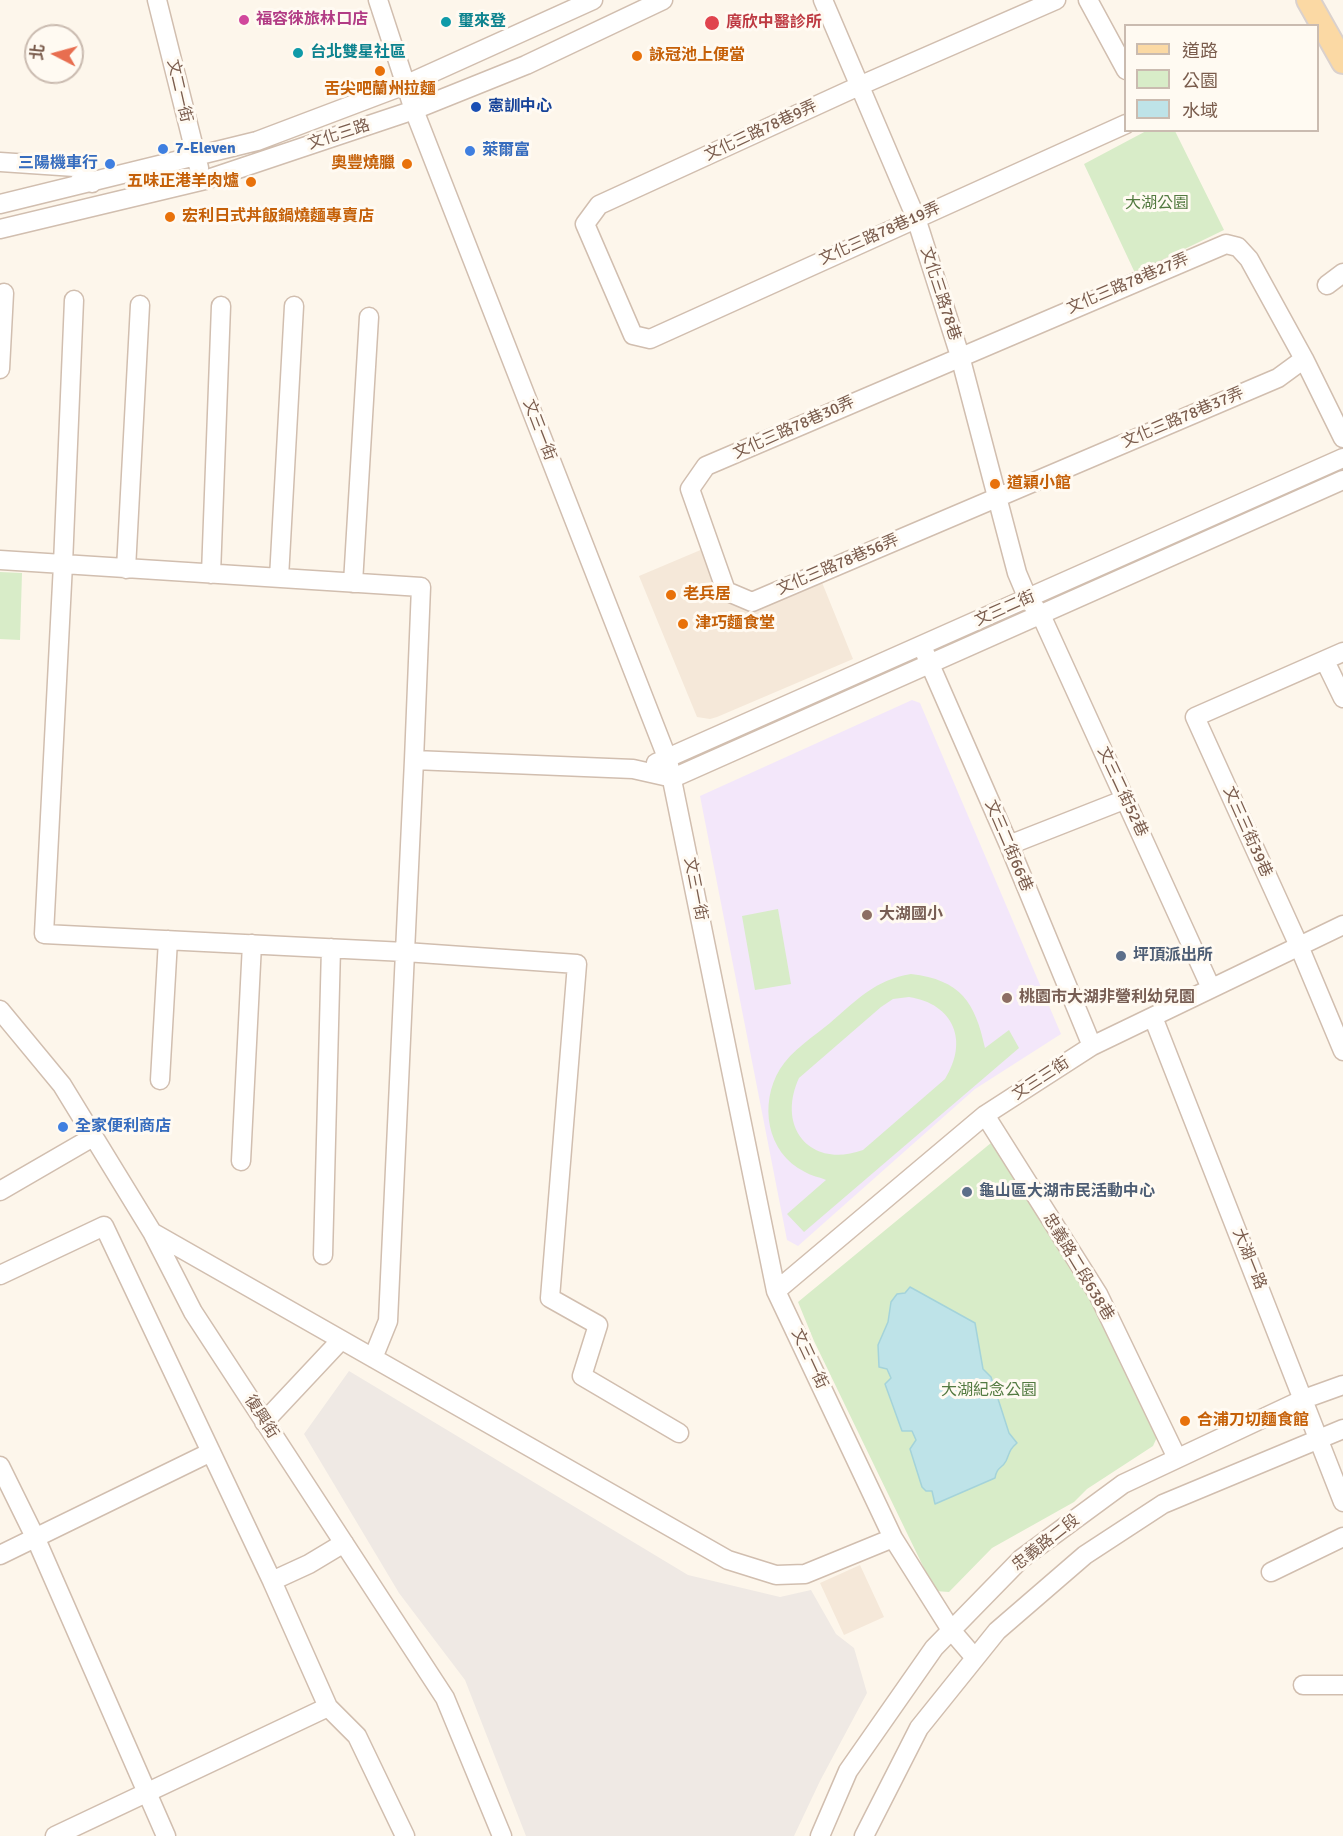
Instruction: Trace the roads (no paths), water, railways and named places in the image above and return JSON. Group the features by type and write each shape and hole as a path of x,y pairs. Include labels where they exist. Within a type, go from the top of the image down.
{"main road":[{"path":"1308,0 1343,62"}],"street":[{"name":"文二一街","path":"157,0 195,159 205,180"},
{"name":"文三一街","path":"378,0 414,110 668,760 776,1291 894,1538 951,1630 975,1658"},
{"name":"文化三路","path":"0,204 195,159 257,141 405,85 593,0"},
{"name":"文化三路","path":"0,229 205,180 414,110 526,65 663,0"},
{"name":"文化三路78巷","path":"823,0 916,218 960,356 1017,573 1028,599"},
{"name":"文化三路78巷9弄","path":"633,335 585,224 599,205 859,86 1056,0"},
{"path":"1088,0 1124,68"},
{"name":"文化三路78巷19弄","path":"633,335 650,339 1124,124"},
{"path":"0,162 75,167 92,183"},
{"name":"文化三路78巷27弄","path":"960,356 1226,244 1238,248 1249,259 1304,359"},
{"path":"1327,285 1343,273"},
{"path":"0,369 3,293"},
{"path":"74,300 44,934 405,952 578,964 550,1298 598,1324 582,1376 679,1433"},
{"path":"126,569 140,305"},
{"path":"211,574 221,306"},
{"path":"279,578 294,306"},
{"path":"353,583 369,317"},
{"name":"文化三路78巷30弄","path":"709,543 690,489 706,466 960,356"},
{"path":"1304,359 1343,438"},
{"name":"文化三路78巷37弄","path":"997,496 1278,378 1304,359"},
{"name":"文三二街","path":"633,769 668,760 1343,458"},
{"name":"文三二街","path":"673,778 1343,480"},
{"name":"文化三路78巷56弄","path":"709,543 726,591 752,602 997,496"},
{"path":"0,560 421,587 388,1321 374,1358"},
{"name":"文三二街52巷","path":"1028,599 1041,615 1211,988"},
{"name":"文三二街66巷","path":"922,646 1009,845 1092,1046"},
{"path":"1343,652 1325,661 1343,698"},
{"name":"文三三街39巷","path":"1325,661 1195,717 1299,946 1343,1051"},
{"path":"414,760 633,769 673,778"},
{"path":"1009,845 1126,799"},
{"name":"文三三街","path":"776,1291 985,1115 1092,1046 1343,925"},
{"path":"160,1080 168,940"},
{"path":"240,1161 252,944"},
{"path":"323,1255 331,948"},
{"name":"復興街","path":"0,1010 62,1085 152,1232 193,1312 445,1698 502,1836"},
{"name":"大湖一路","path":"1153,1017 1305,1399 1343,1502"},
{"name":"忠義路二段638巷","path":"985,1115 1098,1294 1177,1458"},
{"path":"0,1191 93,1137"},
{"path":"0,1275 104,1226 272,1581 327,1707 357,1736 405,1836"},
{"path":"152,1232 728,1560 776,1575 805,1574 894,1538"},
{"path":"264,1422 341,1340"},
{"name":"忠義路二段","path":"820,1836 848,1771 934,1648 1020,1559 1123,1484 1305,1399 1343,1385"},
{"name":"忠義路二段","path":"864,1836 919,1728 997,1631 1085,1555 1163,1504 1343,1429"},
{"path":"0,1556 211,1452"},
{"path":"0,1466 36,1539 166,1836"},
{"path":"1271,1572 1343,1537"},
{"path":"272,1581 309,1564 344,1543"},
{"path":"1302,1684 1343,1685"},
{"path":"55,1836 327,1707"}],"water":[{"path":"910,1287 975,1323 983,1369 991,1377 1009,1433 1017,1443 997,1471 995,1478 935,1504 932,1491 926,1491 922,1487 910,1449 916,1440 912,1431 902,1431 885,1384 891,1378 887,1369 879,1367 878,1345 888,1322 891,1302 897,1294 905,1293"}],"place":[{"name":"福容徠旅林口店","path":"244,20"},
{"name":"璽來登","path":"446,22"},
{"name":"廣欣中醫診所","path":"712,23"},
{"name":"台北雙星社區","path":"298,53"},
{"name":"詠冠池上便當","path":"637,56"},
{"name":"舌尖吧蘭州拉麵","path":"380,71"},
{"name":"憲訓中心","path":"476,107"},
{"name":"7-Eleven","path":"163,149"},
{"name":"萊爾富","path":"470,151"},
{"name":"三陽機車行","path":"110,164"},
{"name":"奧豐燒臘","path":"407,164"},
{"name":"五味正港羊肉爐","path":"251,182"},
{"name":"宏利日式丼飯鍋燒麵專賣店","path":"170,217"},
{"name":"道穎小館","path":"995,484"},
{"name":"老兵居","path":"671,595"},
{"name":"津巧麵食堂","path":"683,624"},
{"name":"大湖國小","path":"867,915"},
{"name":"坪頂派出所","path":"1121,956"},
{"name":"桃園市大湖非營利幼兒園","path":"1007,998"},
{"name":"全家便利商店","path":"63,1127"},
{"name":"龜山區大湖市民活動中心","path":"967,1192"},
{"name":"合浦刀切麵食館","path":"1185,1421"}],"park label":[{"name":"大湖公園","path":"1157,204"},
{"name":"大湖紀念公園","path":"989,1391"}]}
